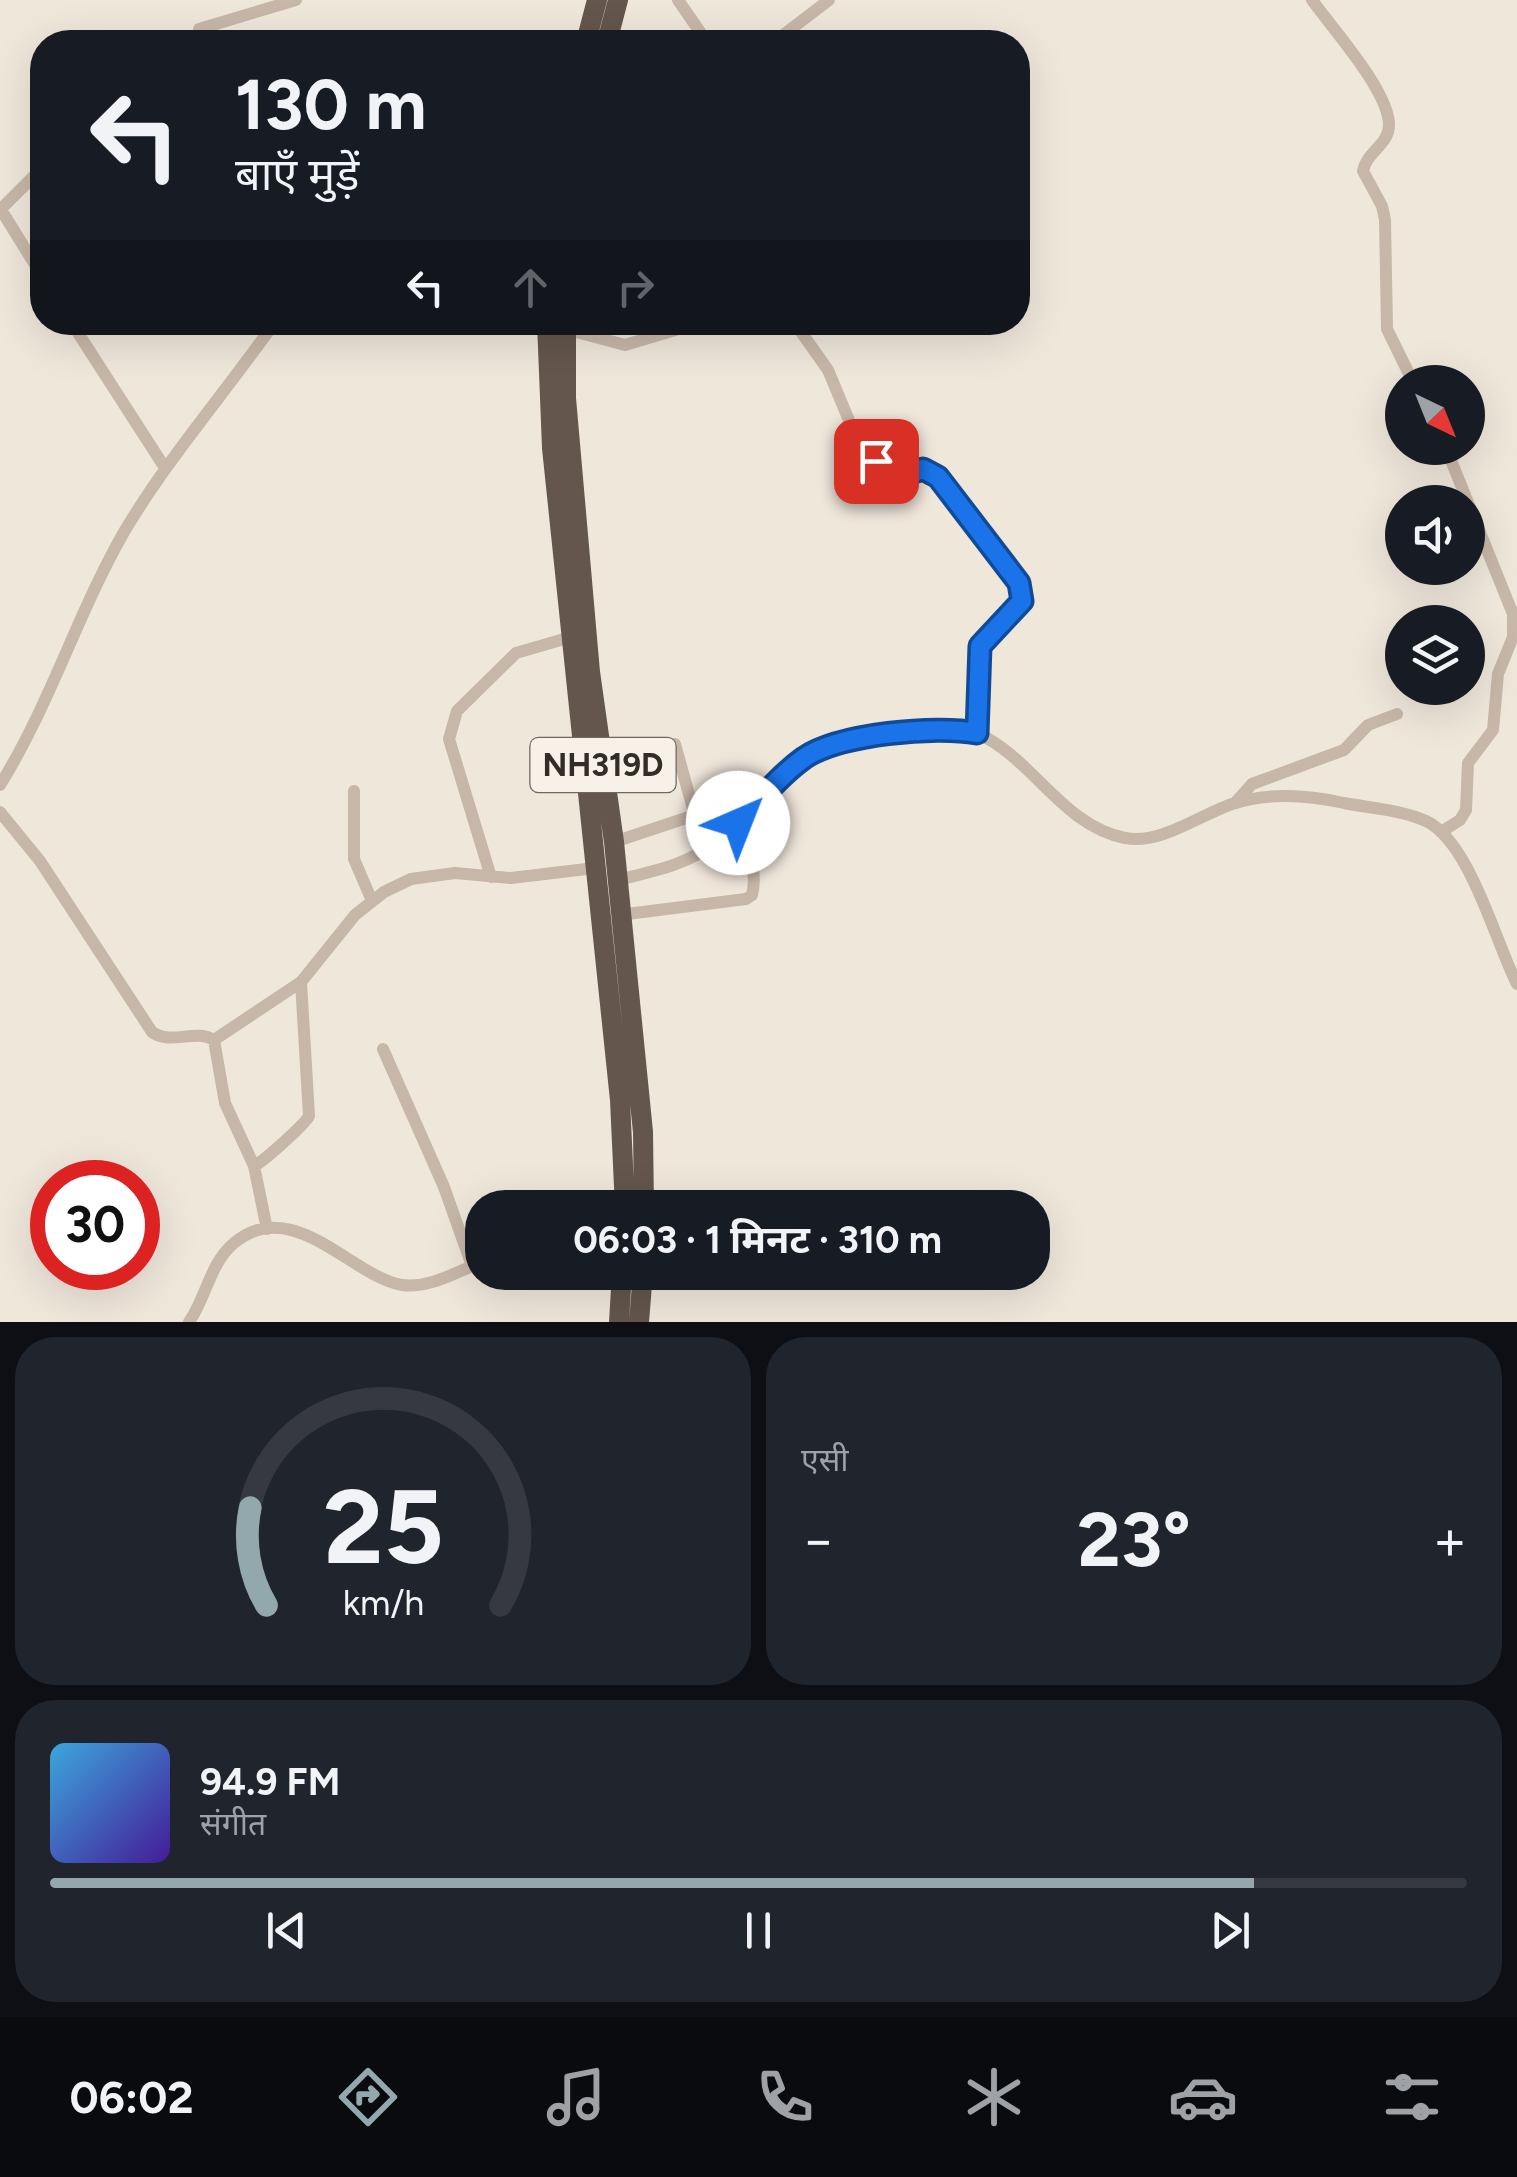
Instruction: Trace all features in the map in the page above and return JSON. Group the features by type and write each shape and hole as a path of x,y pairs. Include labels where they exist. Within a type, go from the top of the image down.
{"highway":[{"path":"589,30 597,0"},
{"path":"610,30 618,0"},
{"name":"NH319D","path":"558,335 552,448 620,1100 623,1190"},
{"name":"NH319D","path":"560,335 590,672 614,842 643,1132 644,1190"},
{"path":"619,1322 621,1290"},
{"path":"639,1322 641,1290"}],"street":[{"path":"199,29 296,0"},
{"path":"678,0 699,30"},
{"path":"790,30 829,0"},
{"path":"1312,0 1352,54 1388,116 1386,139 1367,158 1364,171 1385,220 1387,330 1405,365"},
{"path":"30,180 0,209 30,257"},
{"path":"79,335 166,468"},
{"path":"0,785 50,695 122,536 166,468 265,335"},
{"path":"592,335 625,345 658,335"},
{"path":"803,335 828,370 853,430 886,478 895,480 923,469 938,477 1019,583 1022,601 980,646 977,733"},
{"path":"1441,832 1460,820 1466,810 1468,763 1492,730 1498,674 1513,626 1513,614 1453,465"},
{"path":"491,877 449,738 451,721 516,653 570,637"},
{"path":"1235,803 1252,784 1344,750 1368,726 1397,714"},
{"path":"617,880 686,861 738,823 805,757 834,744 952,728 977,733 1076,815 1104,833 1130,840 1156,836 1235,803 1288,796 1324,798 1425,820 1441,832 1458,854 1517,984"},
{"path":"675,744 694,816"},
{"path":"354,791 354,859 372,901"},
{"path":"614,842 708,810 711,797 718,794 738,823 750,862 752,895 619,915"},
{"path":"0,812 40,861 152,1032 163,1038 203,1034 214,1040"},
{"path":"214,1040 300,982 355,915 411,879 455,873 491,877 595,868"},
{"path":"254,1166 272,1156 283,1138 301,1128 310,1116 300,982"},
{"path":"214,1040 225,1103 254,1166 267,1229"},
{"path":"383,1049 465,1236"},
{"path":"188,1322 215,1267 233,1244 267,1229 322,1241 376,1275 405,1286 425,1284 465,1269"}],"route":[{"path":"738,823 805,757 834,744 952,728 977,733 976,662 980,646 1022,601 1019,583 938,477 923,469 890,480 876,461"}]}
